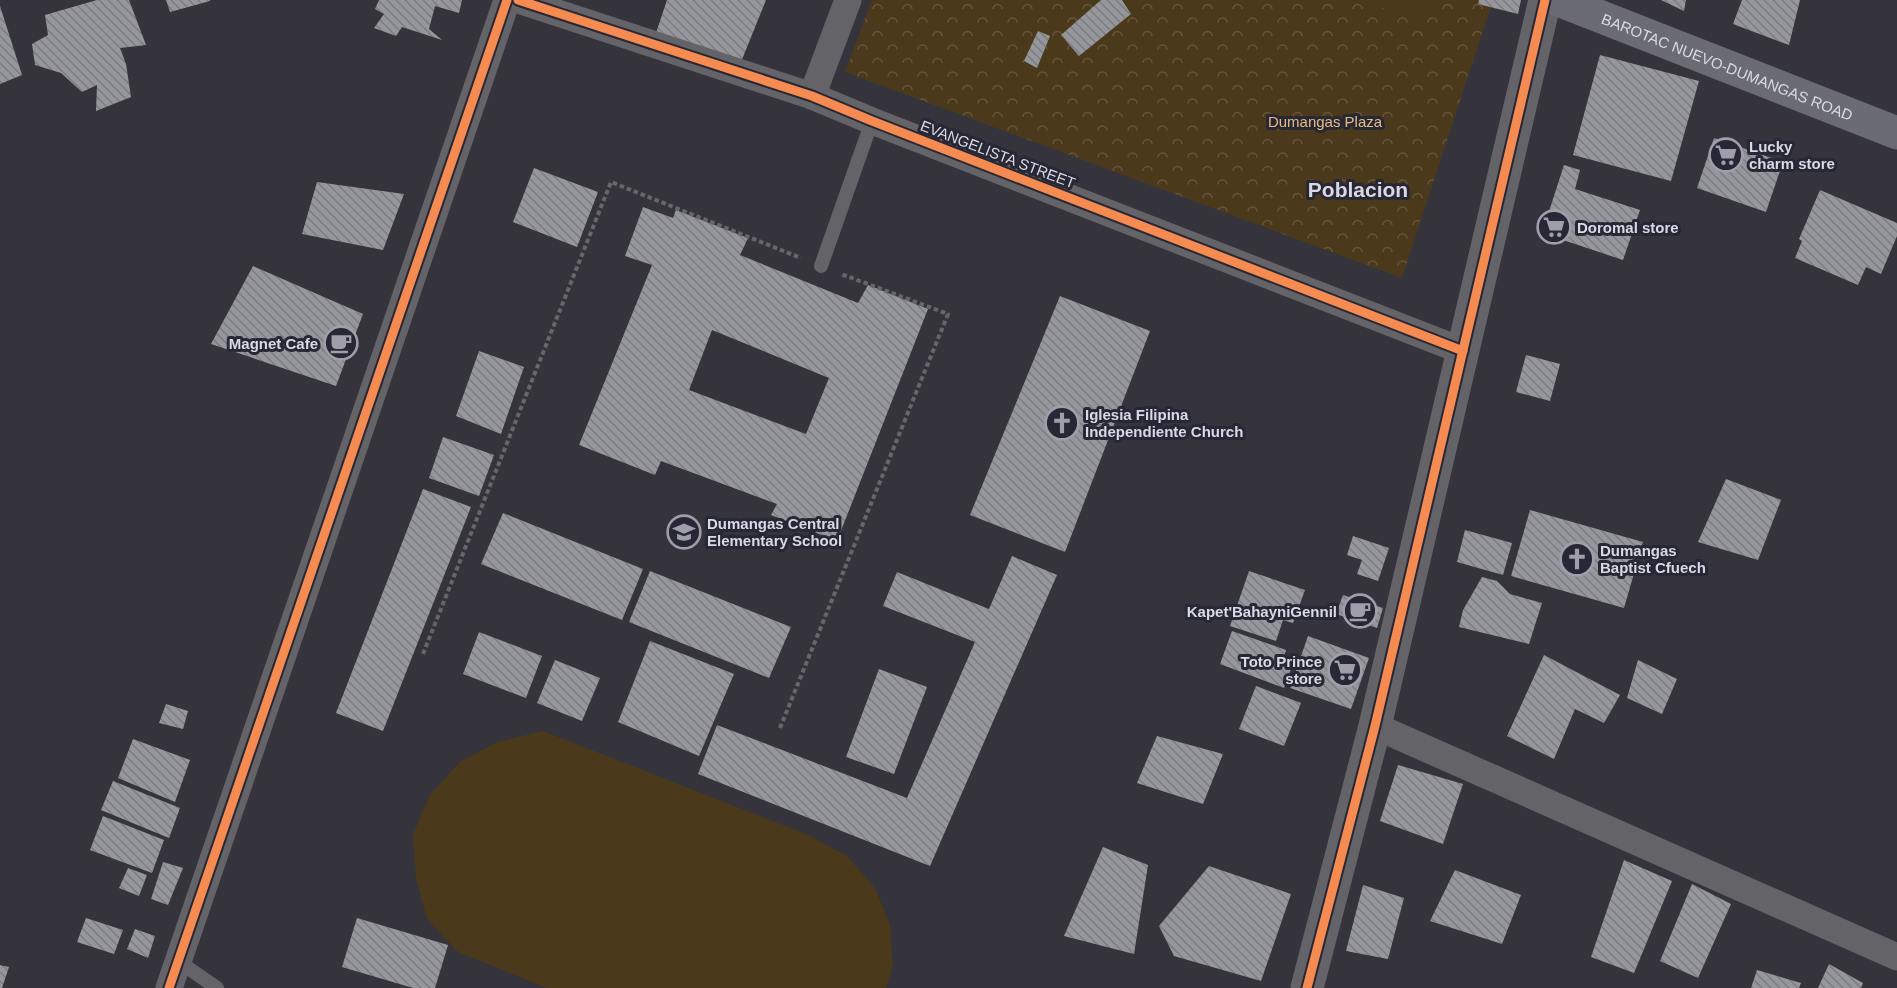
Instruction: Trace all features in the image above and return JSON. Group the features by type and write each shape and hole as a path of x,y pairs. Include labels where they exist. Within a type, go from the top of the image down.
{"main road":[{"name":"BAROTAC NUEVO-DUMANGAS ROAD","path":"1558,0 1897,133"}],"street":[{"path":"169,988 507,0"},
{"name":"EVANGELISTA STREET","path":"518,0 812,96 872,122 1463,351"},
{"path":"812,96 848,0"},
{"path":"1307,988 1375,726 1545,0"},
{"path":"1375,726 1897,957"}],"lane":[{"path":"821,266 872,122"},
{"path":"178,961 217,988"}],"path":[{"path":"423,654 611,182 948,314 780,728"}],"green space":[{"name":"Dumangas Plaza","path":"872,0 1493,0 1402,278 845,72"},
{"path":"1357,0 1430,0 1424,21"},
{"path":"543,731 811,836 848,857 875,888 890,925 893,965 886,988 547,988 458,952 427,919 416,879 413,834 430,795 460,762 497,742"}],"building":[{"path":"97,0 129,0 146,45 120,48 126,64 131,97 96,111 97,85 82,92 61,73 35,65 32,44 48,35 45,15"},
{"path":"166,0 210,0 210,1 170,12"},
{"path":"379,0 462,0 459,13 435,6 429,29 442,40 402,27 396,36 374,28 384,14 375,9"},
{"path":"667,0 766,0 739,67 656,33"},
{"path":"1101,0 1122,0 1131,14 1079,56 1061,35"},
{"path":"1479,0 1521,0 1518,14 1478,4"},
{"path":"1661,0 1686,0 1684,11"},
{"path":"1742,0 1800,0 1789,45 1733,24"},
{"path":"0,6 22,75 0,84"},
{"path":"1038,31 1050,36 1037,68 1024,61"},
{"path":"1600,55 1699,81 1671,181 1573,155"},
{"path":"1714,138 1783,162 1766,212 1697,188"},
{"path":"1564,165 1580,170 1575,189 1640,210 1623,260 1542,233"},
{"path":"534,168 598,192 577,247 513,222"},
{"path":"317,182 404,194 383,250 302,234"},
{"path":"1820,190 1897,223 1897,236 1881,274 1866,267 1858,285 1795,258 1802,241 1799,239"},
{"path":"643,207 673,218 676,210 748,238 740,255 858,303 868,285 928,309 837,541 771,515 777,504 661,461 655,475 579,445 652,265 625,256","holes":["712,330 829,378 806,434 689,390"]},
{"path":"253,266 363,314 336,386 211,344"},
{"name":"Iglesia Filipina Independiente Church","path":"1060,296 1150,331 1065,552 970,515"},
{"path":"479,351 524,367 501,434 456,416"},
{"path":"1526,355 1560,364 1550,401 1516,392"},
{"path":"443,437 494,455 479,496 429,478"},
{"path":"1726,479 1781,500 1758,560 1698,542"},
{"path":"423,489 471,507 383,731 336,713"},
{"name":"Dumangas Baptist Cfuech","path":"1530,510 1643,542 1624,608 1511,576"},
{"path":"503,513 643,569 622,620 481,564"},
{"path":"1465,530 1512,543 1503,575 1457,562"},
{"path":"1353,536 1389,548 1378,581 1357,574 1362,560 1347,555"},
{"path":"1012,556 1057,575 930,866 698,774 717,725 907,798 975,642 883,606 897,572 989,609"},
{"path":"650,571 791,627 769,678 629,622"},
{"path":"1249,571 1305,590 1293,623 1283,620 1276,641 1230,626"},
{"path":"1482,577 1497,581 1510,594 1542,603 1529,644 1459,627 1463,610"},
{"name":"Kapet'BahayniGennil","path":"1343,595 1383,608 1377,628 1336,614"},
{"path":"1232,631 1286,650 1282,663 1292,666 1284,688 1220,664"},
{"path":"479,632 542,656 526,698 463,674"},
{"path":"1308,636 1369,658 1351,709 1290,688"},
{"path":"650,641 734,674 699,756 618,722"},
{"path":"1544,655 1620,695 1604,723 1575,709 1554,759 1507,736"},
{"path":"555,660 600,678 582,721 537,703"},
{"path":"1638,660 1677,679 1662,714 1627,698"},
{"path":"879,669 927,687 894,774 846,757"},
{"path":"1256,686 1301,703 1284,746 1239,729"},
{"path":"166,704 188,711 183,729 159,723"},
{"path":"1157,736 1223,754 1203,804 1137,783"},
{"path":"133,739 190,760 175,802 118,778"},
{"path":"1398,765 1463,784 1443,844 1380,821"},
{"path":"113,781 180,808 169,838 101,810"},
{"path":"103,816 164,840 152,873 90,850"},
{"path":"1103,847 1148,865 1134,954 1064,936"},
{"path":"1624,860 1672,881 1634,973 1591,957"},
{"path":"163,862 183,868 168,905 151,899"},
{"path":"1209,866 1291,894 1261,981 1174,956 1159,926"},
{"path":"128,868 147,875 139,896 119,888"},
{"path":"1455,870 1521,895 1502,944 1430,921"},
{"path":"1692,884 1731,904 1698,978 1660,961"},
{"path":"1363,885 1404,898 1388,959 1346,951"},
{"path":"86,918 123,930 114,954 77,942"},
{"path":"357,918 448,945 435,988 413,988 342,967"},
{"path":"135,929 155,936 148,958 127,949"},
{"path":"1829,964 1863,983 1861,988 1818,988"},
{"path":"0,965 9,967 2,988 0,988"},
{"path":"1757,970 1801,983 1799,988 1751,988"}],"cycle path":[{"path":"169,988 507,0"},
{"path":"518,0 812,96 1463,351"},
{"path":"1307,988 1375,726 1545,0"}],"place":[{"name":"Lucky charm store","path":"1726,155"},
{"name":"Doromal store","path":"1554,227"},
{"name":"Magnet Cafe","path":"341,343"},
{"name":"Iglesia Filipina Independiente Church","path":"1062,423"},
{"name":"Dumangas Central Elementary School","path":"684,532"},
{"name":"Dumangas Baptist Cfuech","path":"1577,559"},
{"name":"Kapet'BahayniGennil","path":"1360,611"},
{"name":"Toto Prince store","path":"1345,670"}],"district":[{"name":"Poblacion","path":"1358,189"}]}
